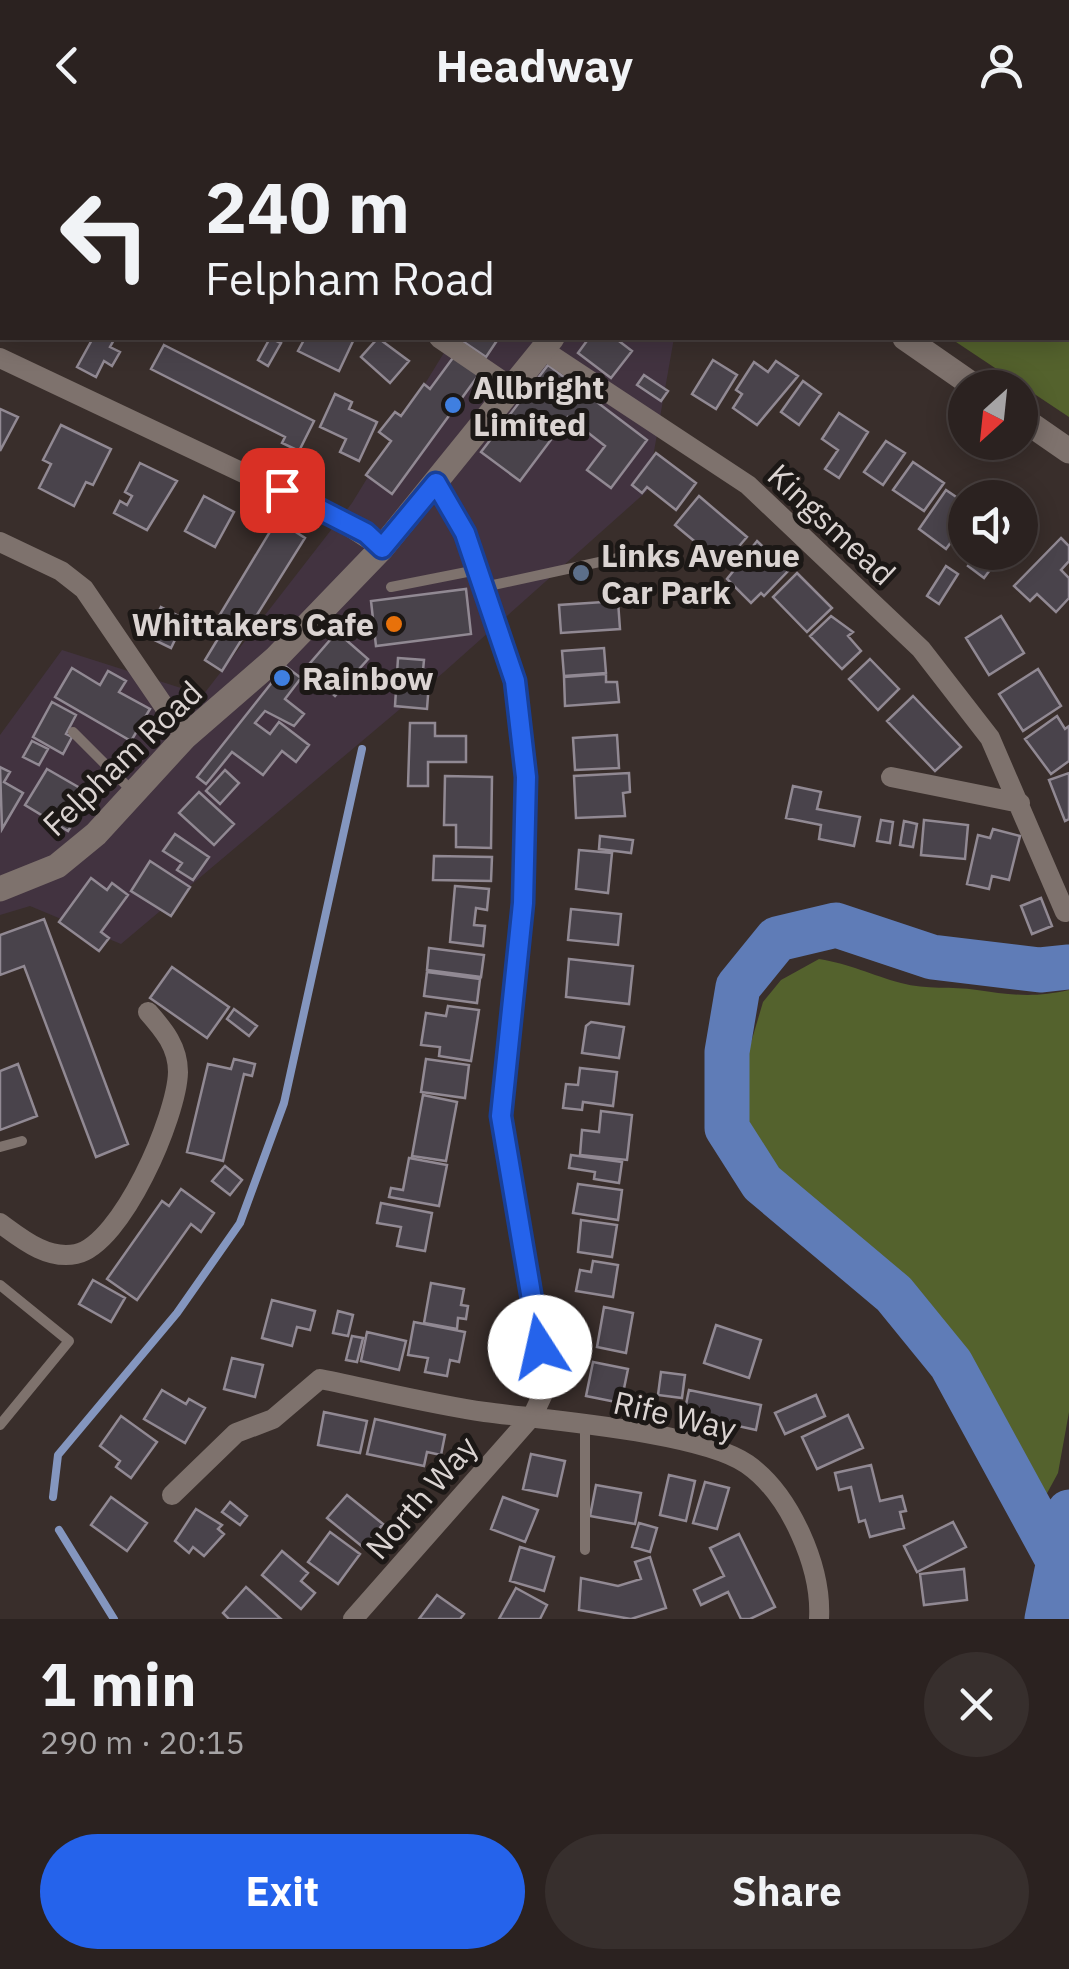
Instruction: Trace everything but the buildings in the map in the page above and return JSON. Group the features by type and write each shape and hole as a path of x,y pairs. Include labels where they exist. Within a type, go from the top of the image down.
{"street":[{"path":"443,340 511,387"},
{"path":"908,340 951,370"},
{"name":"Felpham Road","path":"0,889 58,866 135,794 185,738 276,658 382,548 547,343"},
{"name":"Kingsmead","path":"547,343 748,485 921,649 990,738 1065,912"},
{"path":"0,358 316,507 382,548"},
{"path":"1038,429 1069,451"},
{"path":"436,483 465,533 515,681 526,777 523,903 501,1116 547,1385 533,1414"},
{"path":"0,542 60,570 84,589 185,738"},
{"path":"891,777 1020,803"},
{"path":"1,1226 40,1250 74,1255 102,1238 132,1196 159,1142 178,1073 168,1034 148,1012"},
{"name":"Rife Way","path":"172,1496 236,1433 273,1419 320,1379 486,1412 533,1414 722,1451 746,1464 766,1481 800,1534 813,1576 819,1619"},
{"name":"North Way","path":"353,1619 533,1414"}],"lane":[{"path":"392,588 481,579 627,556"},
{"path":"73,732 135,794"},
{"path":"0,1147 22,1141"},
{"path":"0,1285 69,1341 0,1425"},
{"path":"585,1425 586,1550"}],"shaded area":[{"path":"452,340 674,340 647,491 444,672 121,944 30,906 0,915 0,735 62,650 203,695 352,503"}],"green space":[{"path":"953,340 1069,340 1069,417 1038,396 1038,370 998,370"},
{"path":"819,959 920,986 1023,995 1069,990 1069,1412 1058,1473 1045,1497 981,1378 943,1321 876,1256 773,1171 738,1112 745,1063 763,1002 781,980"}],"waterway":[{"path":"53,1497 58,1455 177,1313 240,1223 284,1103 362,749"},
{"path":"1060,1564 951,1364 894,1294 762,1183 727,1128 727,1052 738,987 777,939 836,925 932,957 1040,970 1069,967"},
{"path":"1047,1619 1069,1512"},
{"path":"59,1530 114,1619"}],"place":[{"name":"Allbright Limited","path":"453,405"},
{"name":"Links Avenue Car Park","path":"581,573"},
{"name":"Whittakers Cafe","path":"394,624"},
{"name":"Rainbow","path":"282,678"}],"route":[{"path":"282,490 366,533 382,548 436,483 465,533 515,681 526,777 523,903 501,1116 540,1347"}]}
